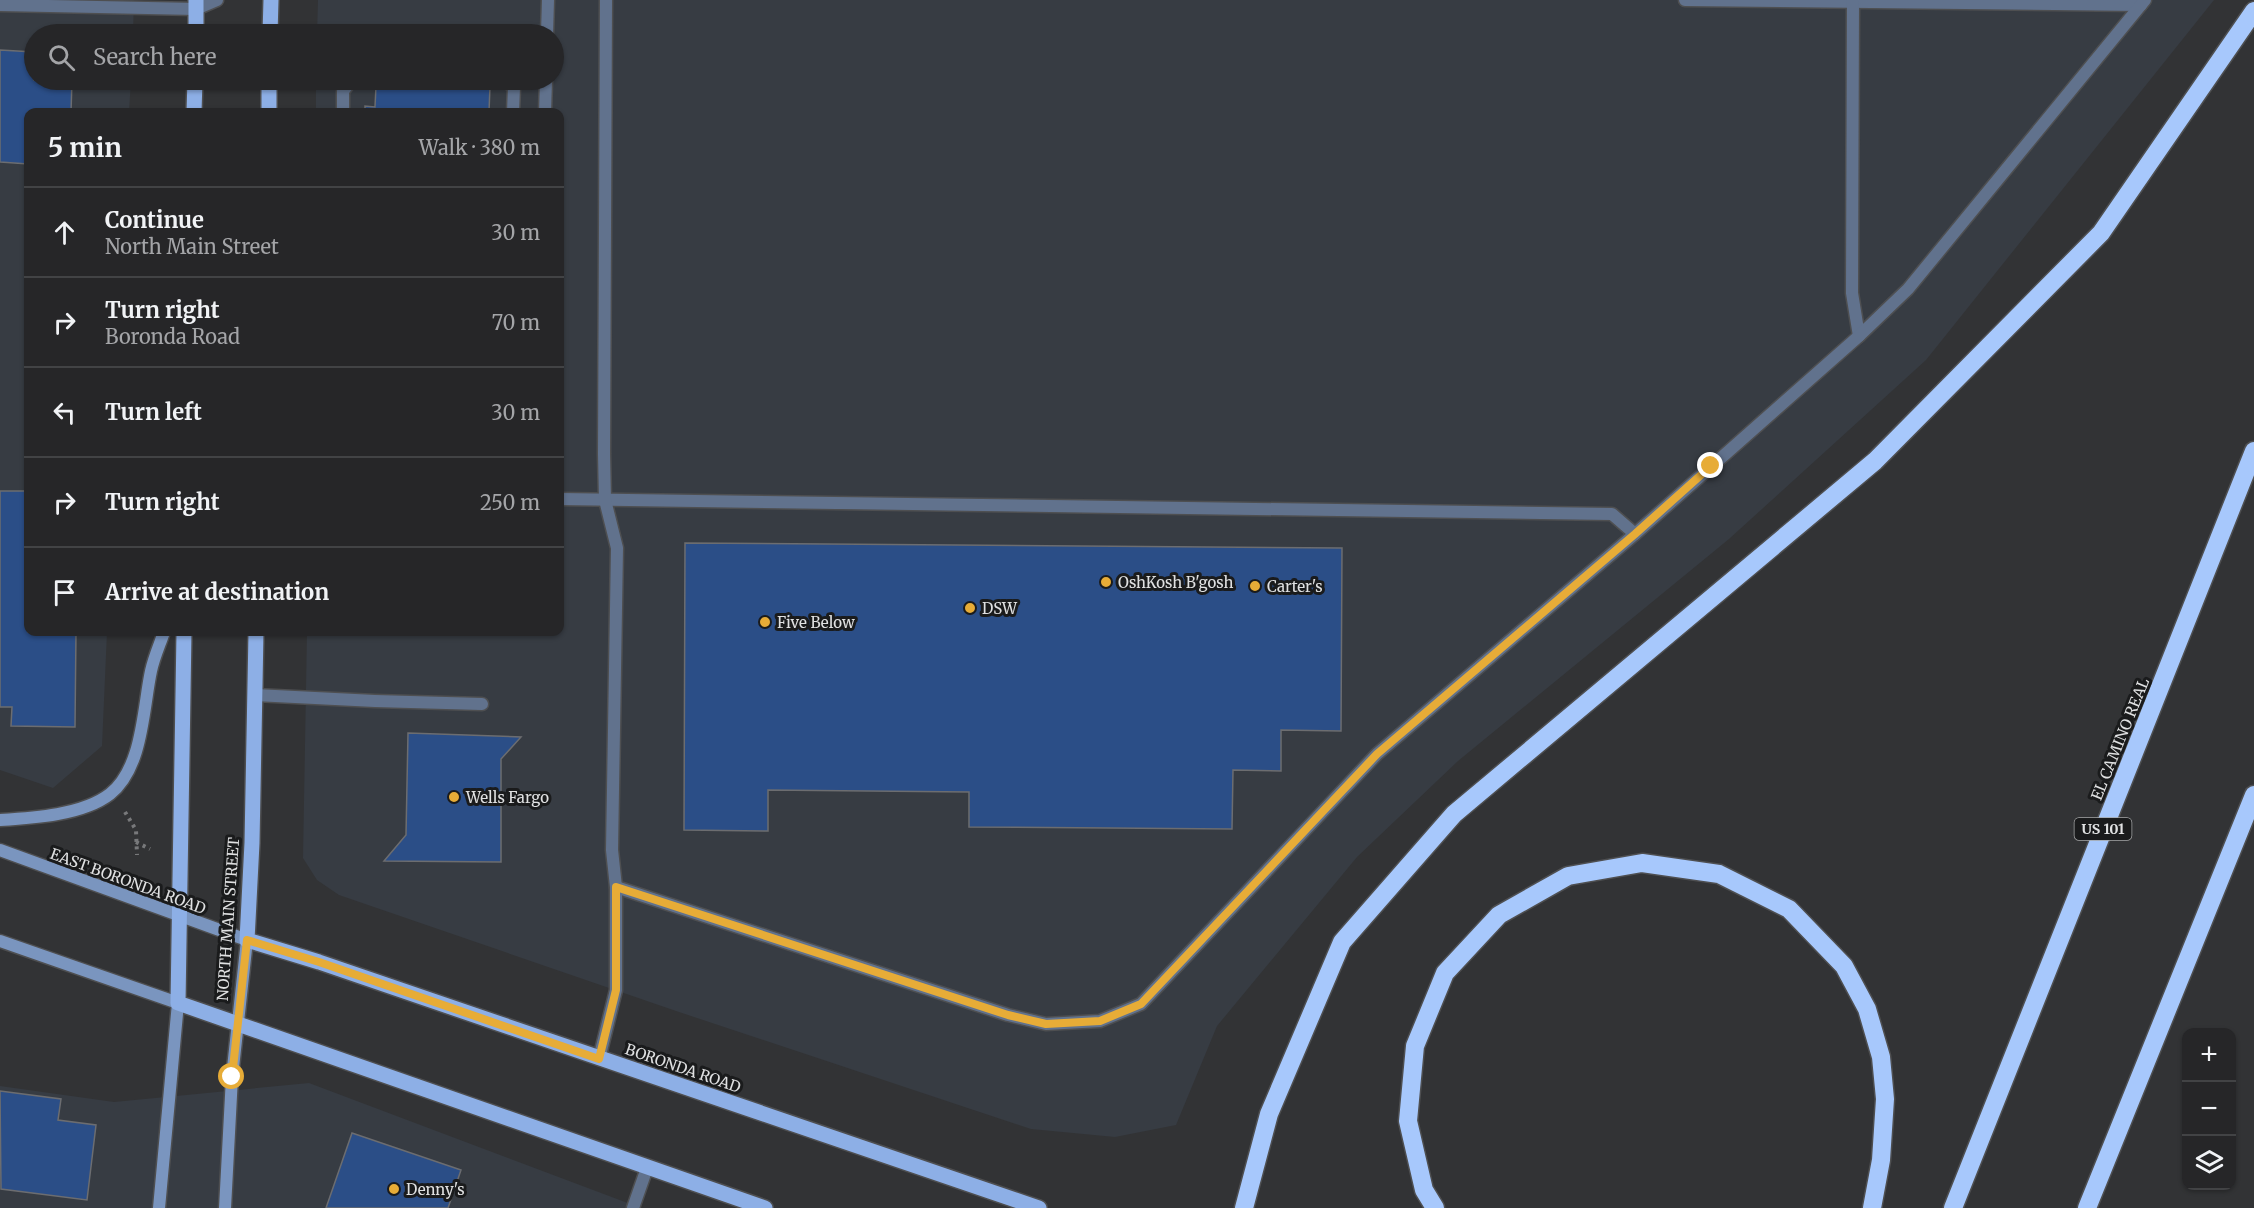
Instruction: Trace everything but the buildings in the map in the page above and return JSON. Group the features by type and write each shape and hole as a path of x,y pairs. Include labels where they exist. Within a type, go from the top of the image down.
{"highway":[{"path":"1244,1208 1269,1114 1342,942 1454,813 1875,461 2101,233 2254,11"},
{"name":"EL CAMINO REAL","path":"1953,1208 2254,451"},
{"path":"2087,1208 2254,795"},
{"path":"1435,1208 1424,1190 1408,1121 1415,1046 1445,973 1499,915 1568,876 1642,863 1719,874 1789,909 1844,966 1867,1010 1881,1057 1884,1109 1881,1160 1872,1208"}],"main road":[{"path":"270,24 271,0"},
{"path":"196,4 196,24"},
{"path":"194,108 195,90"},
{"path":"269,90 269,108"},
{"path":"0,820 21,819 84,808 111,793 127,775 141,731 152,670 163,636"},
{"path":"159,1208 178,1003 184,636"},
{"name":"NORTH MAIN STREET","path":"225,1208 232,1077 247,940 252,843 256,636"},
{"name":"EAST BORONDA ROAD","path":"0,850 247,940"},
{"name":"BORONDA ROAD","path":"247,940 319,962 1039,1208"},
{"path":"0,941 765,1208"}],"lane":[{"path":"0,5 196,4 217,0"},
{"path":"547,24 548,0"},
{"path":"599,1059 616,990 616,887 612,850 617,548 605,500 606,0"},
{"path":"1685,0 2143,2"},
{"path":"1853,1 1852,293 1859,336"},
{"path":"616,887 1008,1015 1046,1024 1100,1021 1141,1004 1377,754 1635,534 1859,336 1908,289 2143,2"},
{"path":"343,108 344,90"},
{"path":"513,108 514,90"},
{"path":"545,108 546,90"},
{"path":"564,499 1612,514 1635,534"},
{"path":"255,695 482,704"},
{"path":"633,1208 647,1167"}],"path":[{"path":"123,809 136,830 137,855"},
{"path":"136,842 150,849"}],"shaded area":[{"path":"0,0 134,0 133,24 24,24 24,90 130,90 129,108 24,108 24,636 107,636 102,746 53,788 0,770"},
{"path":"318,0 2214,0 1926,360 1729,539 1458,761 1357,857 1217,1026 1176,1125 1115,1137 1031,1129 679,1012 339,895 317,880 303,858 307,636 564,636 564,108 316,108 316,90 564,90 564,24 317,24"},
{"path":"309,1083 641,1208 0,1208 0,1086 114,1102"}],"place":[{"name":"OshKosh B'gosh","path":"1106,582"},
{"name":"Carter's","path":"1255,586"},
{"name":"DSW","path":"970,608"},
{"name":"Five Below","path":"765,622"},
{"name":"Wells Fargo","path":"454,797"},
{"name":"Denny's","path":"394,1189"}],"route":[{"path":"232,1077 247,940 319,962 599,1059 616,990 616,887 1008,1015 1046,1024 1100,1021 1141,1004 1377,754 1635,534 1711,466"}]}
